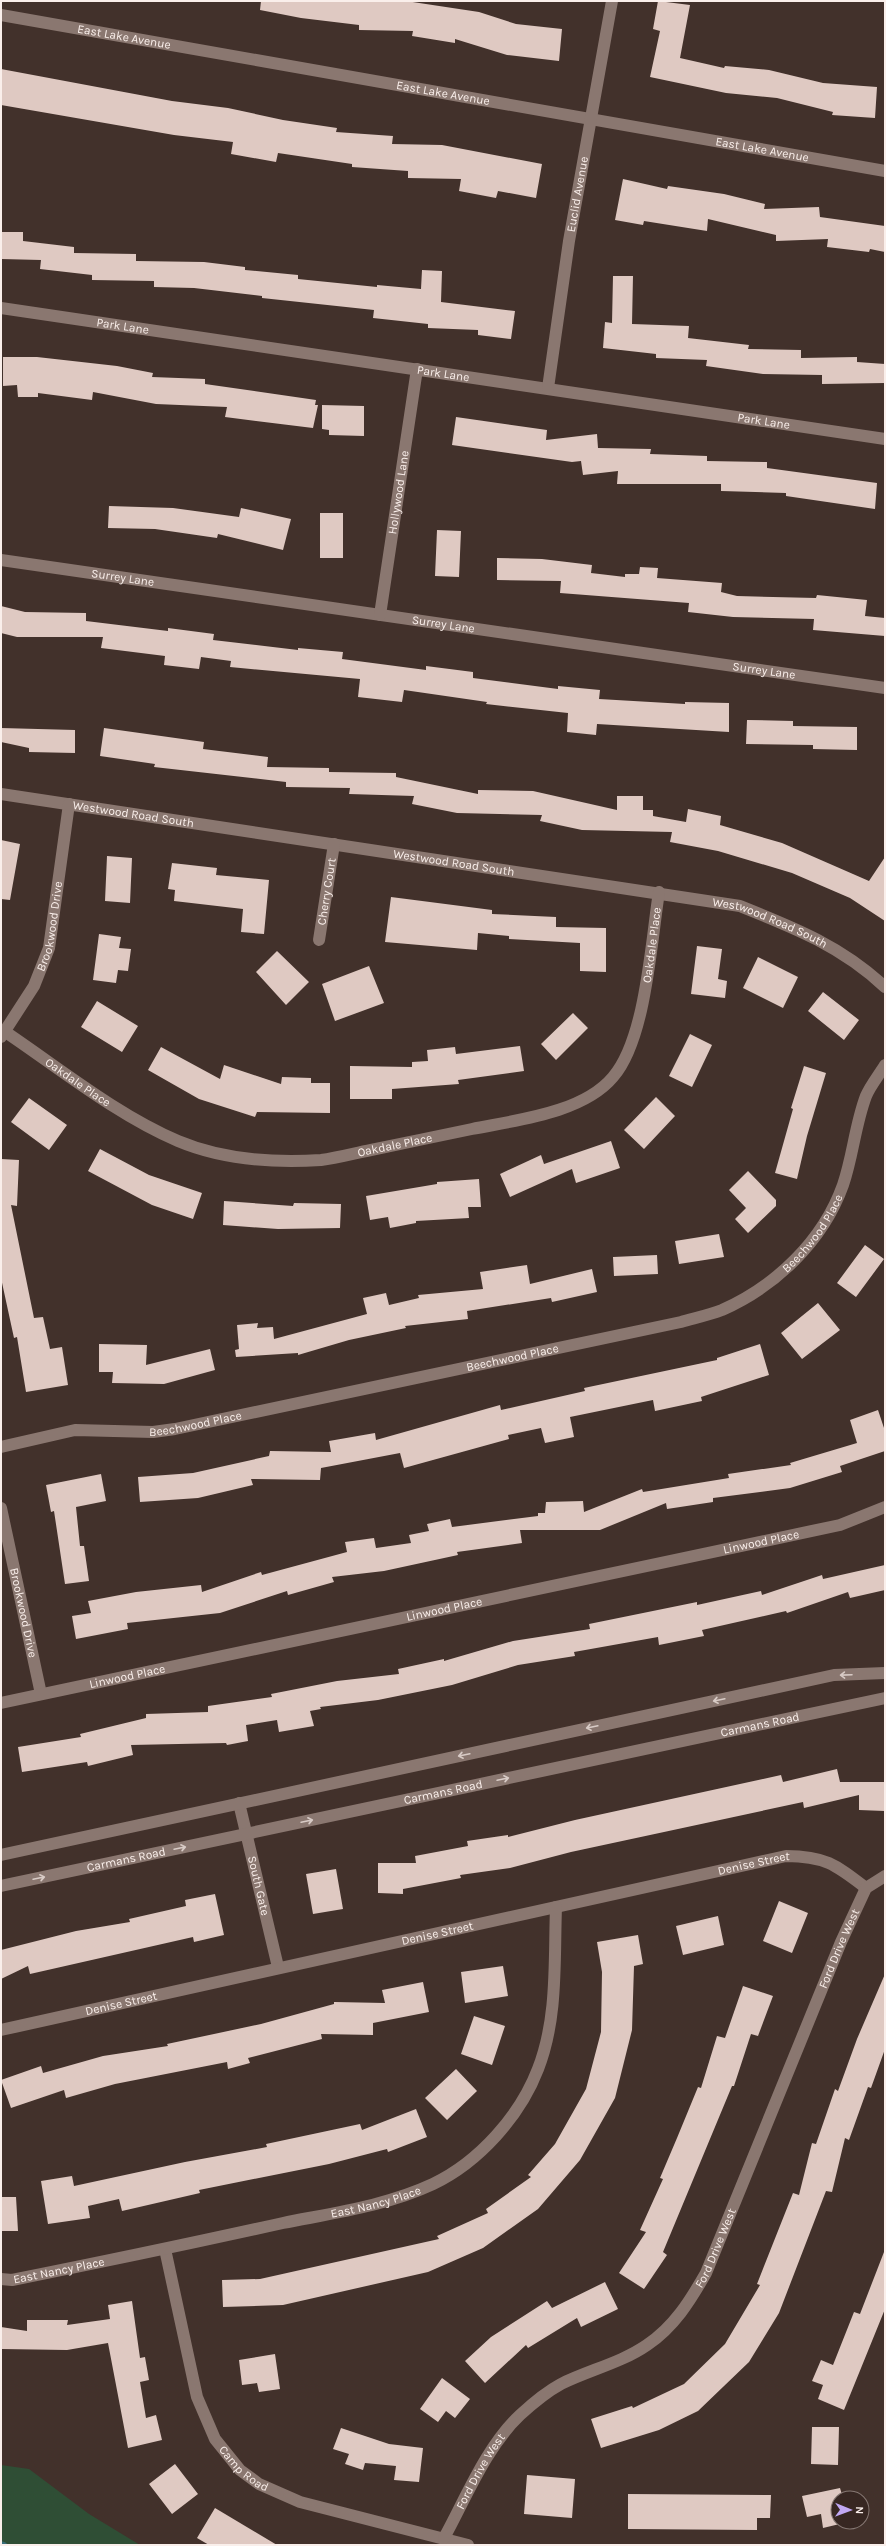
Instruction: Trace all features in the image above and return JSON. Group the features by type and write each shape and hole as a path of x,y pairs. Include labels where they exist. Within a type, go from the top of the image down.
{"street":[{"name":"Euclid Avenue","path":"548,388 569,241 612,1"},
{"name":"East Lake Avenue","path":"1,16 885,171"},
{"name":"Park Lane","path":"1,308 885,438"},
{"name":"Hollywood Lane","path":"380,615 417,369"},
{"name":"Surrey Lane","path":"1,560 885,688"},
{"name":"Westwood Road South","path":"1,794 659,892 740,906 803,931 840,951 864,967 885,987"},
{"name":"Brookwood Drive","path":"3,1034 34,986 48,948 69,804"},
{"name":"Cherry Court","path":"319,940 334,844"},
{"name":"Oakdale Place","path":"3,1034 131,1117 178,1141 230,1156 267,1161 323,1160 491,1125 575,1105 597,1093 614,1076 628,1054 638,1025 659,892"},
{"name":"Beechwood Place","path":"1,1447 75,1430 153,1432 175,1429 674,1324 721,1310 749,1296 772,1280 796,1260 817,1234 834,1207 844,1184 866,1095 885,1066"},
{"name":"Linwood Place","path":"1,1704 41,1694 840,1525 885,1507"},
{"name":"Brookwood Drive","path":"1,1508 41,1694"},
{"path":"1,1855 834,1675 885,1673"},
{"name":"Carmans Road","path":"1,1886 885,1698"},
{"name":"South Gate","path":"239,1803 278,1967"},
{"name":"Denise Street","path":"1,2030 278,1967 556,1908 786,1856 808,1856 823,1859 866,1888"},
{"path":"866,1888 885,1876"},
{"name":"Ford Drive West","path":"444,2538 489,2456 506,2430 520,2415 560,2384 616,2362 647,2346 677,2318 689,2304 706,2273 842,1942 866,1888"},
{"name":"East Nancy Place","path":"1,2279 12,2280 165,2249 395,2199 434,2183 466,2163 489,2144 520,2104 537,2070 546,2045 553,2008 556,1908"},
{"name":"Camp Road","path":"165,2249 197,2397 215,2439 240,2470 259,2484 300,2502 468,2545"}],"green space":[{"path":"1,2465 29,2469 89,2514 140,2545 1,2545"}],"building":[{"path":"261,1 406,1 479,12 516,24 562,29 559,61 507,55 455,39 455,43 412,36 413,31 359,30 359,25 301,18 260,10"},
{"path":"658,1 690,5 680,58 724,68 725,66 769,70 823,83 877,87 875,118 832,115 833,112 777,98 726,93 650,77 660,31 653,29"},
{"path":"1,69 172,101 228,108 283,120 337,128 336,132 393,136 392,144 442,145 542,164 536,198 498,191 496,198 459,191 461,179 408,178 408,171 352,167 352,164 278,153 276,162 231,154 233,142 174,135 1,105"},
{"path":"623,179 667,189 668,186 724,194 765,204 764,209 819,207 820,217 885,226 885,252 870,249 869,252 827,247 828,239 776,241 776,235 708,219 707,231 644,221 643,225 615,220"},
{"path":"1,232 23,232 23,241 74,247 74,253 136,254 136,261 204,262 245,267 245,270 298,275 298,279 377,287 377,285 421,289 422,270 442,271 441,302 515,311 511,339 478,335 478,330 428,328 428,324 373,318 374,310 262,298 262,296 194,288 154,287 154,281 92,280 92,275 40,269 41,260 1,259"},
{"path":"613,276 633,276 632,324 689,326 688,338 749,345 748,349 801,350 801,358 857,357 857,362 885,364 885,383 822,384 822,375 763,374 706,366 707,360 656,358 656,354 603,348 605,322 612,323"},
{"path":"3,357 37,357 117,366 153,373 152,377 205,379 205,384 316,400 315,405 318,405 313,428 225,417 227,407 156,404 93,392 92,400 38,393 38,397 18,397 17,385 3,386"},
{"path":"322,405 364,406 364,436 329,435 329,430 322,429"},
{"path":"456,417 547,430 546,440 597,434 598,448 651,449 650,454 707,456 707,461 767,462 767,468 877,483 875,509 786,496 786,493 721,491 721,484 617,484 618,471 583,475 581,461 572,462 452,445"},
{"path":"109,506 173,508 239,517 241,508 291,519 283,550 218,534 217,538 155,529 108,528"},
{"path":"320,513 343,513 343,558 320,558"},
{"path":"437,530 461,531 459,577 435,576"},
{"path":"497,558 542,559 592,565 591,573 625,577 625,574 639,574 640,567 658,568 657,578 722,583 721,592 737,596 816,598 817,595 867,600 865,616 885,618 885,636 813,630 814,619 733,617 688,612 689,603 560,593 561,581 497,580"},
{"path":"1,606 25,612 86,613 86,621 168,631 168,628 214,634 213,640 298,650 298,648 343,652 342,659 426,670 426,666 473,672 473,678 558,689 558,686 600,690 599,699 685,704 685,702 729,703 729,732 597,724 596,735 567,732 568,713 486,704 487,702 404,690 402,702 358,697 360,679 230,667 231,661 201,657 199,669 164,665 165,656 101,648 103,637 17,637 1,633"},
{"path":"747,720 793,721 793,726 857,727 857,750 813,749 813,745 746,744"},
{"path":"1,728 75,730 75,753 29,752 29,748 1,742"},
{"path":"104,728 204,742 203,749 268,757 267,767 329,768 329,772 396,773 396,777 478,794 478,790 533,791 617,810 617,796 643,796 643,810 653,810 653,816 686,822 688,809 721,816 720,825 782,843 869,881 885,857 885,921 850,898 792,873 718,851 670,842 672,832 582,830 540,821 542,815 457,813 412,804 414,796 349,794 350,788 286,787 286,782 154,767 155,764 100,756"},
{"path":"1,840 20,844 10,900 1,899"},
{"path":"107,856 132,858 130,903 105,901"},
{"path":"172,863 217,868 216,875 269,880 264,934 241,932 243,909 174,901 175,890 168,889"},
{"path":"391,897 492,910 492,914 556,917 556,927 606,928 606,972 580,971 580,943 509,939 509,936 478,933 477,950 385,942"},
{"path":"99,934 121,937 119,948 131,949 128,971 118,970 116,983 93,980"},
{"path":"697,946 722,949 718,979 727,981 725,998 691,994"},
{"path":"277,951 309,982 286,1005 256,972"},
{"path":"758,957 798,977 783,1008 743,988"},
{"path":"369,966 384,1003 335,1021 322,984"},
{"path":"823,992 859,1020 844,1040 808,1011"},
{"path":"97,1001 138,1026 122,1052 81,1027"},
{"path":"573,1013 588,1028 556,1060 541,1044"},
{"path":"690,1034 712,1045 692,1087 669,1076"},
{"path":"520,1046 524,1071 458,1080 459,1084 392,1089 392,1099 350,1099 350,1066 412,1067 412,1062 428,1061 427,1050 455,1047 456,1054"},
{"path":"161,1047 220,1079 224,1065 281,1084 282,1077 311,1078 311,1083 330,1083 330,1113 257,1112 255,1117 199,1099 148,1070"},
{"path":"804,1066 826,1073 807,1136 797,1179 775,1173 793,1109 791,1108"},
{"path":"656,1097 675,1116 644,1149 624,1130"},
{"path":"29,1098 67,1125 49,1150 11,1122"},
{"path":"611,1141 620,1168 576,1183 572,1169 510,1197 500,1174 541,1155 544,1164"},
{"path":"100,1149 149,1175 202,1193 193,1219 152,1205 88,1171"},
{"path":"1,1159 19,1160 17,1206 11,1205 34,1318 43,1317 50,1349 62,1347 68,1385 26,1392 17,1337 14,1338 1,1278"},
{"path":"748,1171 776,1200 776,1206 748,1233 735,1219 746,1208 729,1190"},
{"path":"479,1179 481,1207 468,1207 469,1218 416,1221 416,1223 390,1228 388,1217 370,1220 366,1196 437,1184 437,1182"},
{"path":"224,1201 293,1206 294,1203 341,1204 340,1228 278,1229 223,1225"},
{"path":"719,1234 724,1257 679,1264 675,1241"},
{"path":"865,1245 884,1259 856,1297 837,1283"},
{"path":"657,1255 658,1274 614,1276 613,1257"},
{"path":"527,1265 530,1284 592,1269 597,1292 552,1302 551,1298 467,1311 468,1319 405,1326 406,1328 349,1340 298,1355 298,1353 236,1357 235,1350 239,1349 237,1325 258,1323 257,1328 273,1327 274,1339 367,1314 363,1298 386,1293 389,1305 419,1298 418,1295 483,1289 480,1272"},
{"path":"818,1303 840,1330 802,1359 781,1333"},
{"path":"99,1344 147,1345 146,1365 210,1349 215,1370 164,1384 112,1383 113,1372 99,1372"},
{"path":"760,1344 769,1375 701,1397 702,1401 655,1411 653,1400 570,1417 574,1437 545,1443 541,1428 508,1435 509,1439 404,1468 400,1453 321,1468 320,1480 251,1479 253,1485 198,1498 140,1502 138,1477 193,1473 269,1456 270,1451 331,1452 329,1441 375,1433 376,1440 500,1405 501,1410 585,1391 584,1388 717,1360 717,1358"},
{"path":"878,1410 885,1431 885,1451 840,1466 842,1472 790,1488 713,1498 713,1502 667,1509 666,1503 600,1530 520,1530 522,1543 457,1552 458,1555 384,1571 332,1577 334,1582 288,1595 287,1591 220,1613 127,1623 128,1629 76,1639 72,1616 91,1613 88,1601 136,1592 201,1585 202,1592 261,1572 262,1575 347,1552 345,1542 374,1538 376,1548 411,1543 409,1535 429,1531 427,1524 450,1519 452,1527 538,1516 538,1513 545,1513 546,1502 583,1501 584,1512 642,1489 643,1492 729,1478 728,1474 791,1465 790,1463 857,1443 850,1420"},
{"path":"101,1474 106,1501 76,1507 80,1546 84,1546 89,1581 65,1584 54,1511 51,1512 46,1485"},
{"path":"885,1565 885,1590 850,1598 848,1592 787,1613 786,1611 702,1630 704,1636 659,1645 658,1637 574,1652 575,1656 518,1665 452,1685 378,1700 320,1707 321,1709 310,1711 314,1726 279,1732 277,1720 246,1725 248,1741 227,1745 226,1743 131,1745 133,1755 88,1766 87,1762 22,1772 18,1747 81,1737 80,1734 146,1718 146,1714 208,1712 208,1706 272,1697 271,1694 337,1681 399,1674 398,1669 444,1659 444,1661 513,1641 590,1629 589,1624 697,1602 697,1605 761,1591 762,1595 822,1575 823,1579"},
{"path":"837,1769 840,1782 885,1782 885,1811 859,1810 859,1795 804,1808 803,1802 571,1852 510,1868 460,1875 461,1878 403,1889 403,1894 378,1893 378,1863 416,1863 415,1856 468,1846 467,1841 508,1835 508,1837 575,1820 781,1775 783,1782"},
{"path":"336,1869 343,1909 313,1914 306,1874"},
{"path":"215,1894 224,1935 194,1942 193,1937 30,1974 28,1966 1,1979 1,1950 76,1931 130,1922 129,1919 186,1906 185,1900"},
{"path":"779,1901 808,1913 792,1953 763,1941"},
{"path":"718,1916 724,1945 683,1955 676,1926"},
{"path":"638,1935 643,1964 634,1966 632,2030 615,2098 580,2160 538,2209 483,2248 428,2272 283,2305 223,2307 222,2280 260,2279 439,2239 437,2236 488,2213 486,2209 531,2177 528,2175 555,2144 586,2089 601,2032 602,1972 597,1942"},
{"path":"503,1966 508,1996 465,2003 461,1972"},
{"path":"885,1974 885,2049 871,2088 868,2087 849,2140 845,2138 832,2192 826,2191 779,2313 749,2362 698,2411 659,2430 601,2448 591,2419 632,2406 633,2408 684,2384 725,2344 760,2285 757,2284 793,2193 799,2195 812,2143 816,2144 835,2089 838,2091 857,2039"},
{"path":"423,1982 429,2012 373,2023 373,2035 321,2034 322,2039 248,2058 250,2063 228,2069 227,2062 115,2084 66,2098 64,2090 11,2108 1,2080 41,2066 43,2073 103,2056 168,2046 167,2044 261,2024 334,2004 334,2002 385,2003 382,1990"},
{"path":"743,1986 773,1996 758,2036 751,2034 734,2086 732,2086 663,2252 667,2255 644,2289 619,2273 646,2232 640,2230 663,2179 660,2178 698,2087 701,2088 717,2036 725,2038"},
{"path":"474,2016 505,2026 492,2065 461,2054"},
{"path":"456,2069 477,2091 447,2120 425,2098"},
{"path":"416,2109 427,2137 388,2152 387,2149 329,2164 199,2190 200,2193 122,2211 119,2199 88,2206 90,2218 48,2224 41,2181 72,2176 74,2186 185,2162 267,2147 266,2144 360,2124 362,2130"},
{"path":"1,2197 16,2197 18,2231 1,2231"},
{"path":"884,2252 885,2309 844,2410 818,2399 823,2385 812,2381 821,2360 833,2365 854,2312 860,2314"},
{"path":"605,2282 618,2309 581,2327 577,2318 528,2348 526,2345 485,2383 465,2361 491,2337 547,2301 552,2308"},
{"path":"132,2301 140,2358 145,2357 149,2380 140,2382 146,2418 156,2415 162,2440 128,2448 108,2343 67,2350 1,2349 1,2327 27,2331 27,2320 68,2320 67,2325 110,2319 108,2305"},
{"path":"275,2354 280,2389 259,2392 257,2383 242,2385 239,2360"},
{"path":"442,2378 470,2399 455,2418 446,2411 438,2422 420,2409"},
{"path":"812,2427 839,2427 838,2465 811,2464"},
{"path":"341,2428 389,2444 423,2448 419,2482 394,2480 396,2466 365,2463 363,2470 345,2464 349,2454 333,2449"},
{"path":"175,2464 198,2494 172,2514 149,2484"},
{"path":"527,2475 575,2479 572,2518 524,2514"},
{"path":"840,2488 841,2490 830,2490"},
{"path":"830,2490 830,2526 823,2528 821,2514 807,2517 802,2496"},
{"path":"628,2494 771,2495 770,2518 757,2518 757,2530 628,2529"},
{"path":"215,2508 277,2545 209,2545 197,2538"}]}
